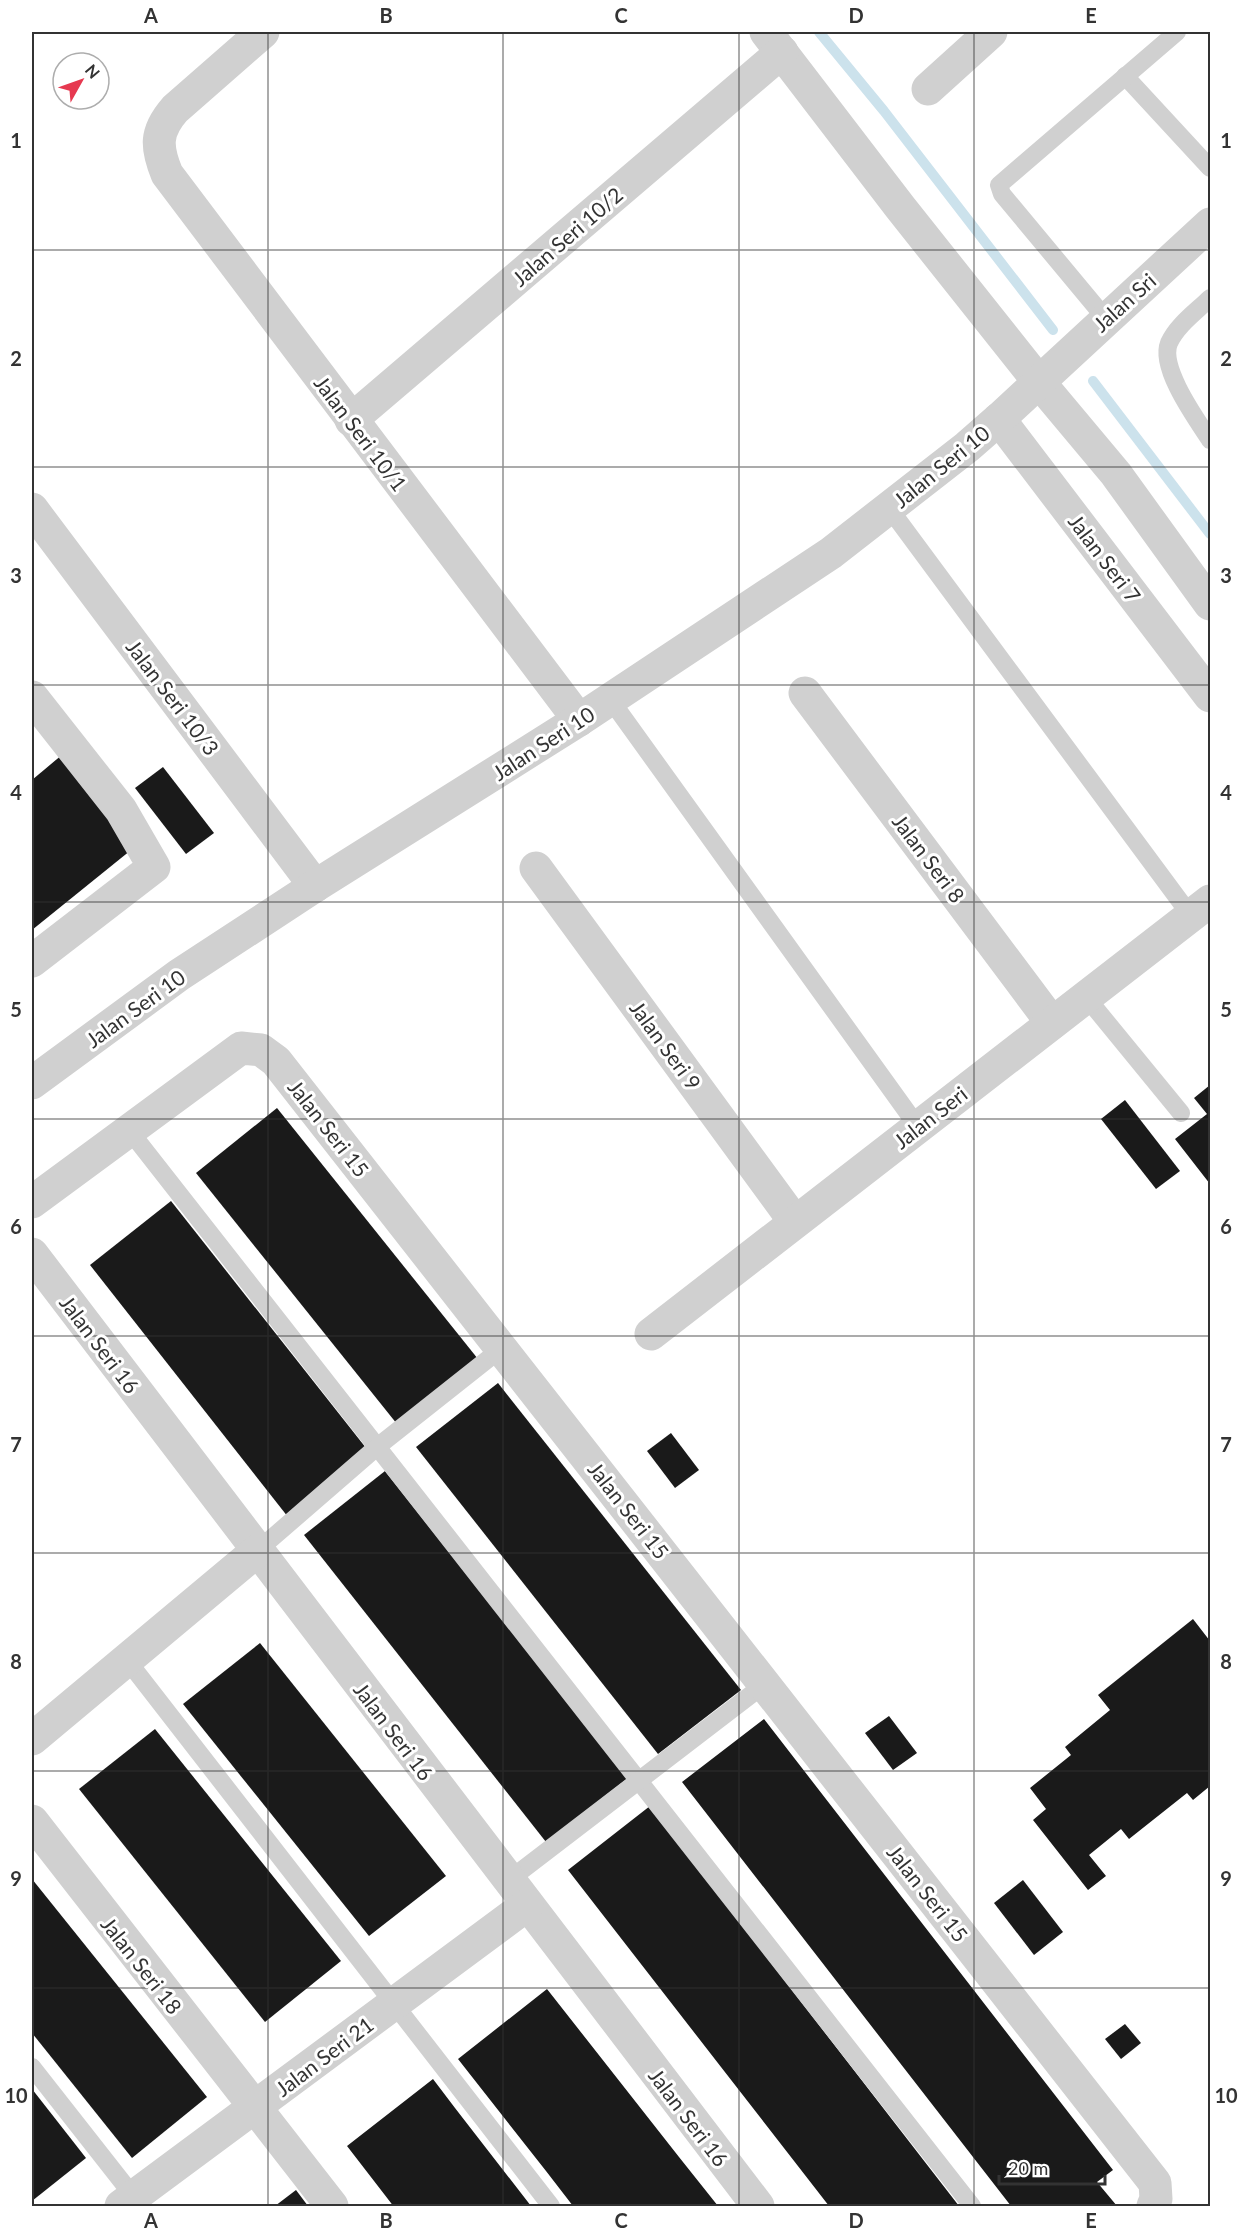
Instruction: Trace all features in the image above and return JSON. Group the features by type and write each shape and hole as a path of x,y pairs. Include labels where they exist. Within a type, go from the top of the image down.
{"street":[{"name":"Jalan Seri 10/1","path":"264,32 165,121 160,138 159,155 167,174 579,720"},
{"path":"928,89 992,32"},
{"path":"774,42 907,216 1039,382 1116,474 1210,604"},
{"name":"Jalan Seri 10/2","path":"351,420 774,42"},
{"name":"Jalan Sri","path":"1039,382 1210,224"},
{"name":"Jalan Seri 10","path":"32,1083 179,975 315,886 579,720 831,553 999,419 1039,382"},
{"name":"Jalan Seri 7","path":"999,419 1210,696"},
{"name":"Jalan Seri 10/3","path":"32,509 315,886"},
{"name":"Jalan Seri 8","path":"805,693 1052,1023"},
{"path":"32,697 120,810 154,867 32,961"},
{"name":"Jalan Seri 9","path":"536,868 795,1222"},
{"name":"Jalan Seri","path":"651,1334 1201,908"},
{"name":"Jalan Seri 15","path":"32,1202 241,1048 261,1050 276,1060 1155,2183 1154,2203"},
{"name":"Jalan Seri 16","path":"32,1254 758,2206"},
{"path":"32,1739 257,1551"},
{"name":"Jalan Seri 18","path":"32,1821 332,2206"},
{"name":"Jalan Seri 21","path":"132,2203 254,2108 394,2004 518,1892"}],"lane":[{"path":"1106,319 1002,194 999,185 1177,32"},
{"path":"1125,76 1210,168"},
{"path":"1210,298 1184,323 1168,344 1170,368 1183,400 1210,440"},
{"path":"889,508 1201,908"},
{"path":"610,699 918,1127"},
{"path":"1086,997 1181,1113"},
{"path":"129,1130 972,2206"},
{"path":"257,1551 377,1447 502,1348"},
{"path":"127,1660 551,2206"},
{"path":"518,1892 639,1780 765,1684"},
{"path":"32,2067 132,2203"}],"building":[{"path":"63,754 136,846 32,930 32,780"},
{"path":"163,767 214,833 186,854 135,788"},
{"path":"1210,1085 1210,1184 1175,1139 1207,1114 1194,1098"},
{"path":"1125,1100 1180,1171 1156,1189 1101,1119"},
{"path":"277,1108 478,1359 397,1424 196,1173"},
{"path":"171,1201 370,1453 288,1517 90,1265"},
{"path":"498,1383 741,1690 658,1754 416,1447"},
{"path":"671,1433 699,1470 675,1488 647,1451"},
{"path":"385,1471 628,1778 546,1842 304,1535"},
{"path":"1193,1619 1210,1641 1210,1786 1193,1800 1187,1793 1129,1839 1121,1829 1089,1855 1106,1876 1088,1890 1033,1820 1046,1809 1030,1788 1071,1755 1065,1747 1110,1710 1098,1695"},
{"path":"260,1643 446,1876 369,1936 183,1704"},
{"path":"889,1716 917,1753 893,1770 865,1733"},
{"path":"764,1719 1113,2170 1097,2182 1117,2206 1011,2206 682,1782"},
{"path":"155,1729 341,1961 265,2022 79,1789"},
{"path":"650,1806 959,2206 829,2206 568,1870"},
{"path":"32,1879 207,2097 132,2158 32,2033"},
{"path":"1023,1880 1063,1932 1034,1955 994,1903"},
{"path":"547,1989 718,2206 573,2206 458,2059"},
{"path":"1125,2024 1141,2043 1121,2059 1105,2039"},
{"path":"433,2079 531,2206 393,2206 347,2146"},
{"path":"32,2089 86,2158 32,2201"},
{"path":"296,2190 308,2206 275,2206"}],"waterway":[{"path":"819,32 884,111 1053,330"},
{"path":"1093,381 1210,534"}]}
